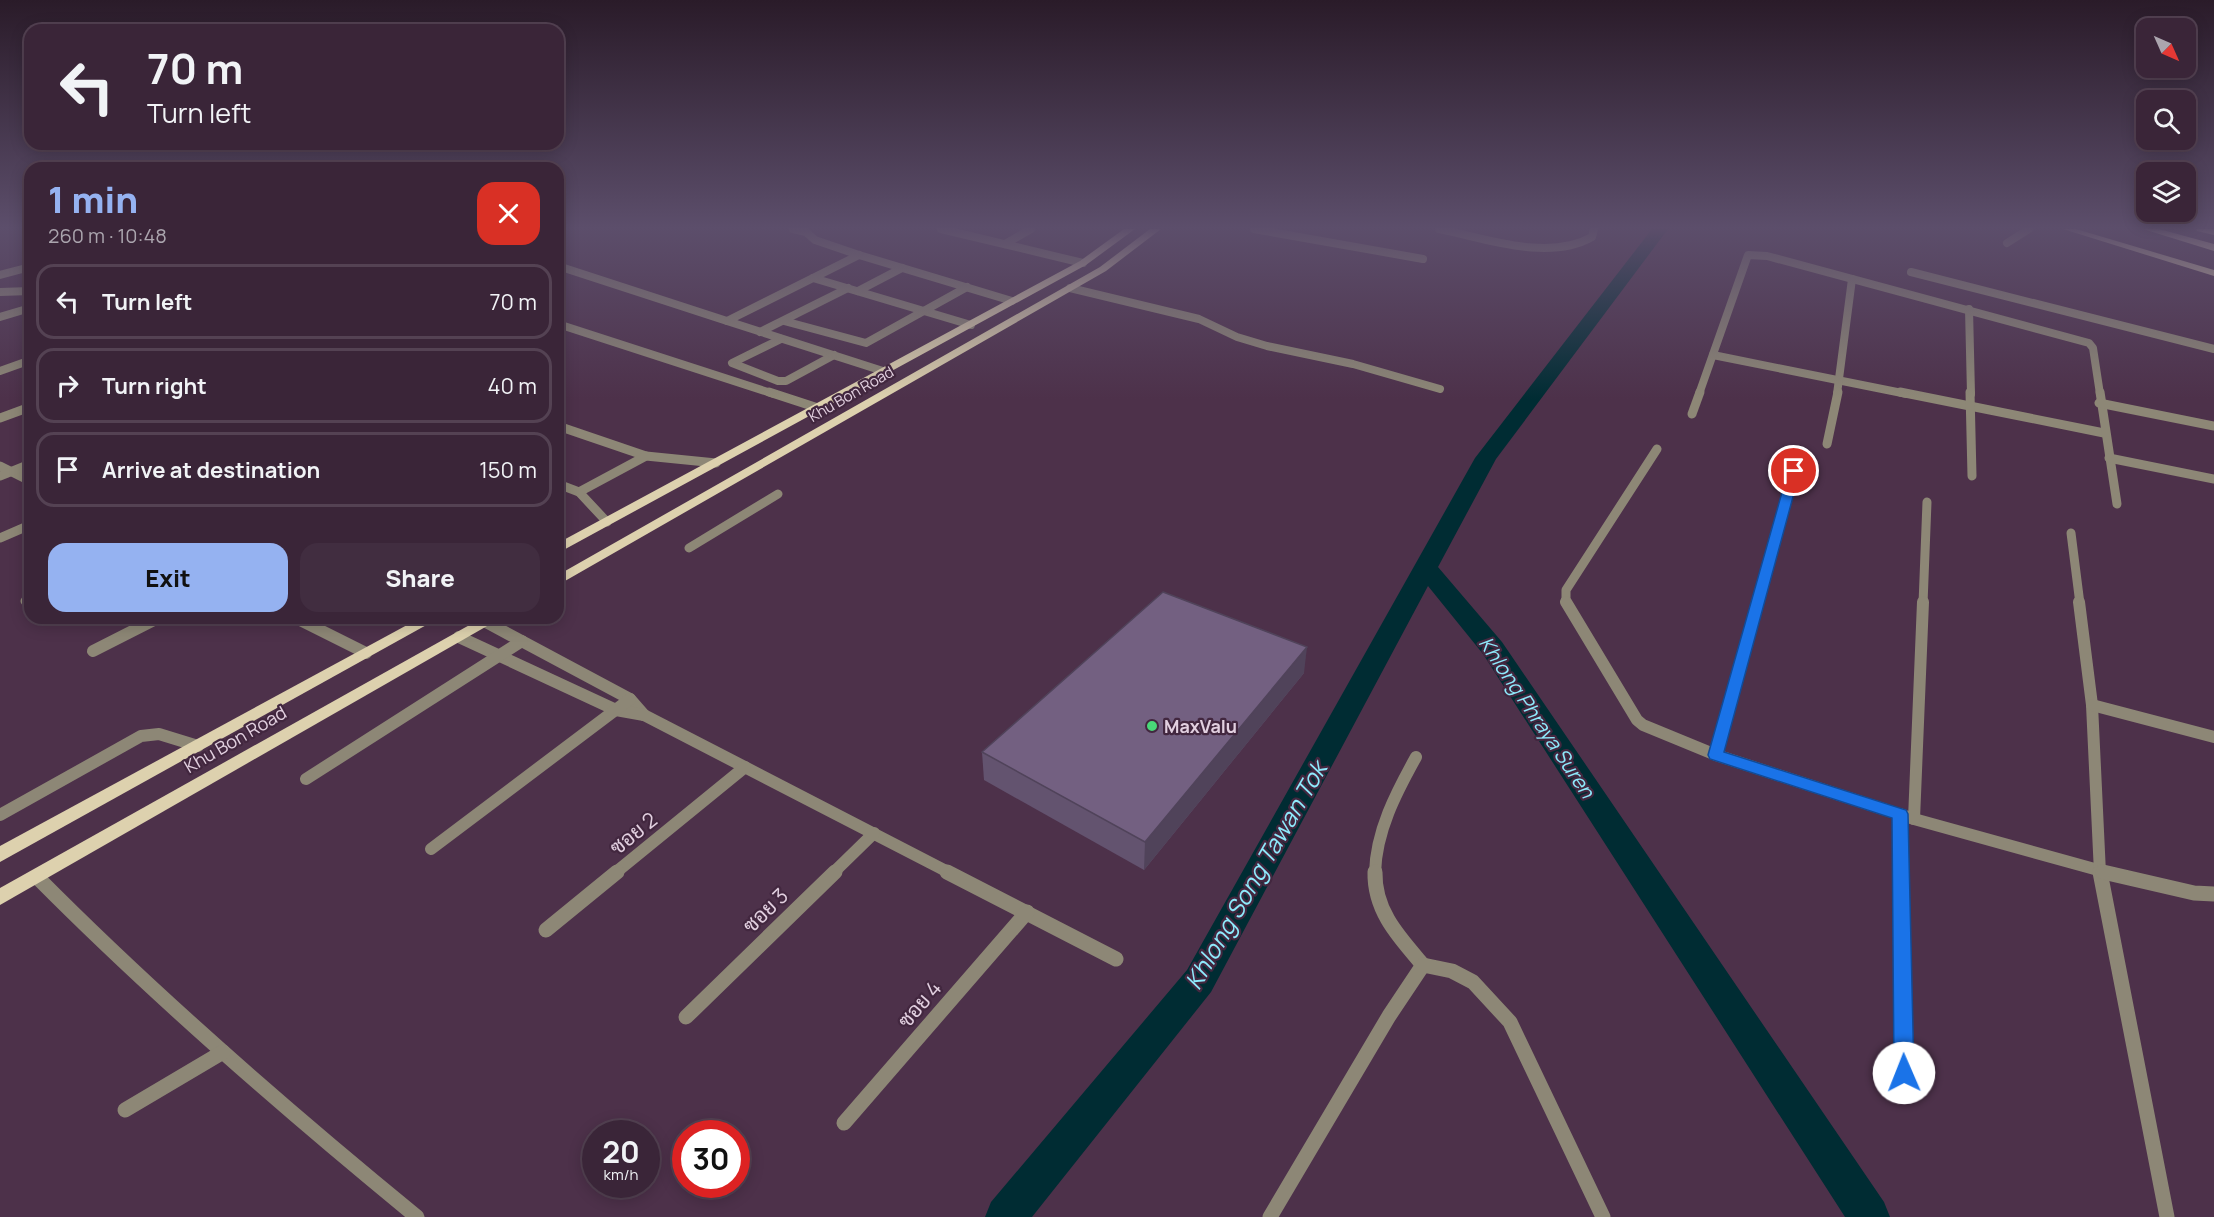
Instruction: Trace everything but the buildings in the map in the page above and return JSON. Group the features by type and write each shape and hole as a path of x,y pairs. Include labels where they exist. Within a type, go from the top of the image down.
{"main road":[{"name":"Khu Bon Road","path":"564,546 886,372 1040,286"},
{"name":"Khu Bon Road","path":"564,578 1074,286"},
{"path":"912,357 936,365"},
{"name":"Khu Bon Road","path":"0,855 420,624"},
{"name":"Khu Bon Road","path":"0,897 482,624"}],"street":[{"path":"619,286 886,372"},
{"path":"727,321 797,286"},
{"path":"840,286 970,325"},
{"path":"858,291 868,286"},
{"path":"963,286 1012,301"},
{"path":"1692,414 1737,286"},
{"path":"1827,444 1839,380 1851,286"},
{"path":"1878,286 2089,343 2092,348 2099,404 2117,504"},
{"path":"1965,286 2214,349"},
{"path":"784,321 866,344 967,287"},
{"path":"760,332 848,288"},
{"path":"1070,288 1199,319 1237,337 1267,346 1353,364 1440,389"},
{"path":"0,292 24,291"},
{"path":"1969,309 1972,476"},
{"path":"0,317 24,310"},
{"path":"564,326 818,408"},
{"path":"781,339 738,358 732,363 734,366 778,381 786,381 834,355"},
{"path":"1713,355 2104,433"},
{"path":"0,371 24,362"},
{"path":"2099,404 2214,426"},
{"path":"0,418 24,409"},
{"path":"564,428 646,456 716,463"},
{"path":"1657,449 1566,590 1566,605 1637,720 1650,729 1716,755 1914,819 2100,871 2194,893 2214,894"},
{"path":"579,492 646,456"},
{"path":"2109,458 2214,479"},
{"path":"0,466 24,478"},
{"path":"0,476 24,466"},
{"path":"1716,755 1794,471"},
{"path":"564,486 579,492 607,522"},
{"path":"690,548 778,494"},
{"path":"1914,819 1927,502"},
{"path":"0,537 24,527"},
{"path":"2071,533 2092,705 2100,871 2167,1217"},
{"path":"93,651 146,624"},
{"path":"308,624 366,654"},
{"path":"495,624 522,641 630,699 644,715"},
{"path":"459,637 616,710 644,715 1116,959"},
{"path":"306,779 522,641"},
{"path":"431,849 630,699"},
{"path":"2092,705 2214,738"},
{"path":"0,815 141,736 159,734 198,746"},
{"path":"1416,758 1396,793 1375,862 1375,882 1387,921 1423,965 1448,969 1470,978 1491,997 1510,1022 1603,1217"},
{"name":"ซอย 2","path":"546,930 745,767"},
{"path":"1900,814 1904,1073"},
{"name":"ซอย 3","path":"686,1017 874,833"},
{"path":"37,877 106,948 223,1052 417,1217"},
{"name":"ซอย 4","path":"844,1123 1027,912"},
{"path":"1270,1217 1423,965"},
{"path":"125,1110 223,1052"}],"waterway":[{"name":"Khlong Phraya Suren","path":"1426,568 1486,458 1617,286"},
{"name":"Khlong Song Tawan Tok","path":"1006,1217 1199,981 1426,568"},
{"name":"Khlong Phraya Suren","path":"1426,568 1493,648 1869,1217"}],"place":[{"name":"MaxValu","path":"1152,726"}],"route":[{"path":"1794,471 1716,755 1900,814 1904,1073"}]}
